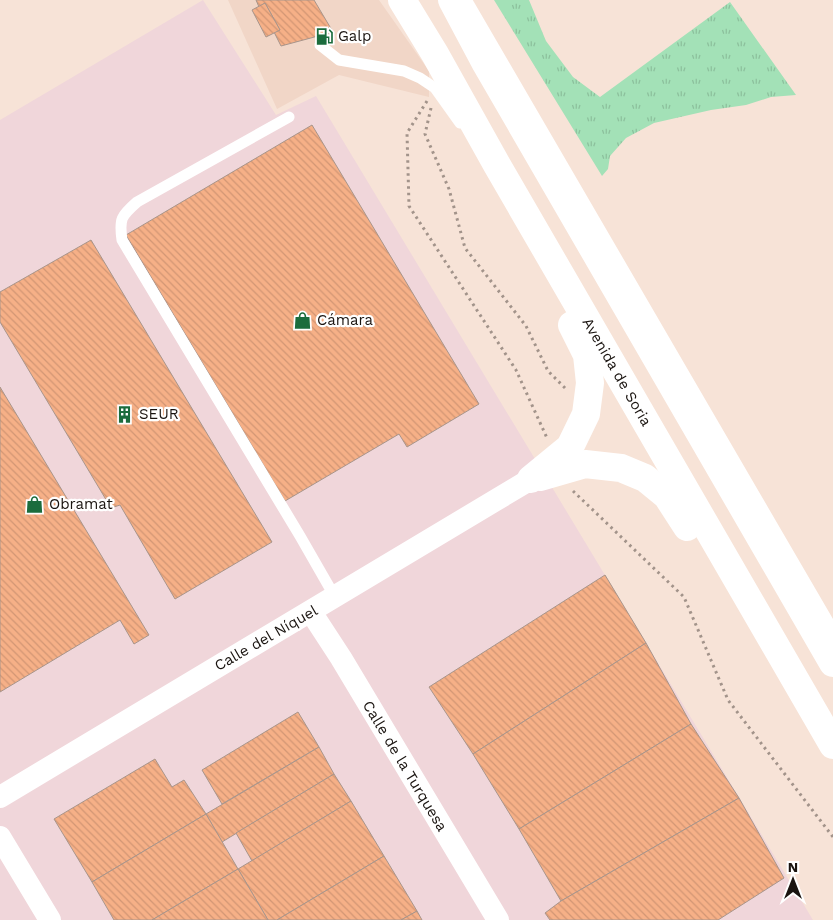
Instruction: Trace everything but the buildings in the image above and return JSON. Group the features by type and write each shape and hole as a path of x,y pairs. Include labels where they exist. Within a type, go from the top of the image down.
{"highway":[{"name":"Avenida de Soria","path":"402,0 833,744"},
{"path":"452,0 490,70 833,663"},
{"path":"497,165 546,272 587,355 590,383 586,414 570,446 531,479"},
{"path":"531,479 585,464 621,468 645,478 667,496 709,562 755,610"}],"street":[{"name":"Calle del Níquel","path":"0,797 531,479"},
{"name":"Calle de la Turquesa","path":"311,612 498,920"},
{"path":"0,837 50,920"}],"lane":[{"path":"467,0 833,630"},
{"path":"320,45 340,60 404,72 420,78 435,88 458,121 497,165"},
{"path":"289,117 138,202 125,212 120,225 122,240 336,597"}],"path":[{"path":"435,88 407,133 409,206 516,370 550,446"}],"shaded area":[{"path":"203,0 276,115 316,96 813,920 0,920 0,120"},
{"name":"Galp","path":"228,0 379,0 429,71 429,97 339,75 277,109"}],"green space":[{"path":"494,0 529,0 546,41 573,77 600,97 730,2 796,95 771,97 746,105 711,110 654,123 626,138 610,156 608,169 602,176"}],"place":[{"name":"Galp","path":"324,36"},
{"name":"Cámara","path":"303,320"},
{"name":"SEUR","path":"125,414"},
{"name":"Obramat","path":"35,504"}]}
